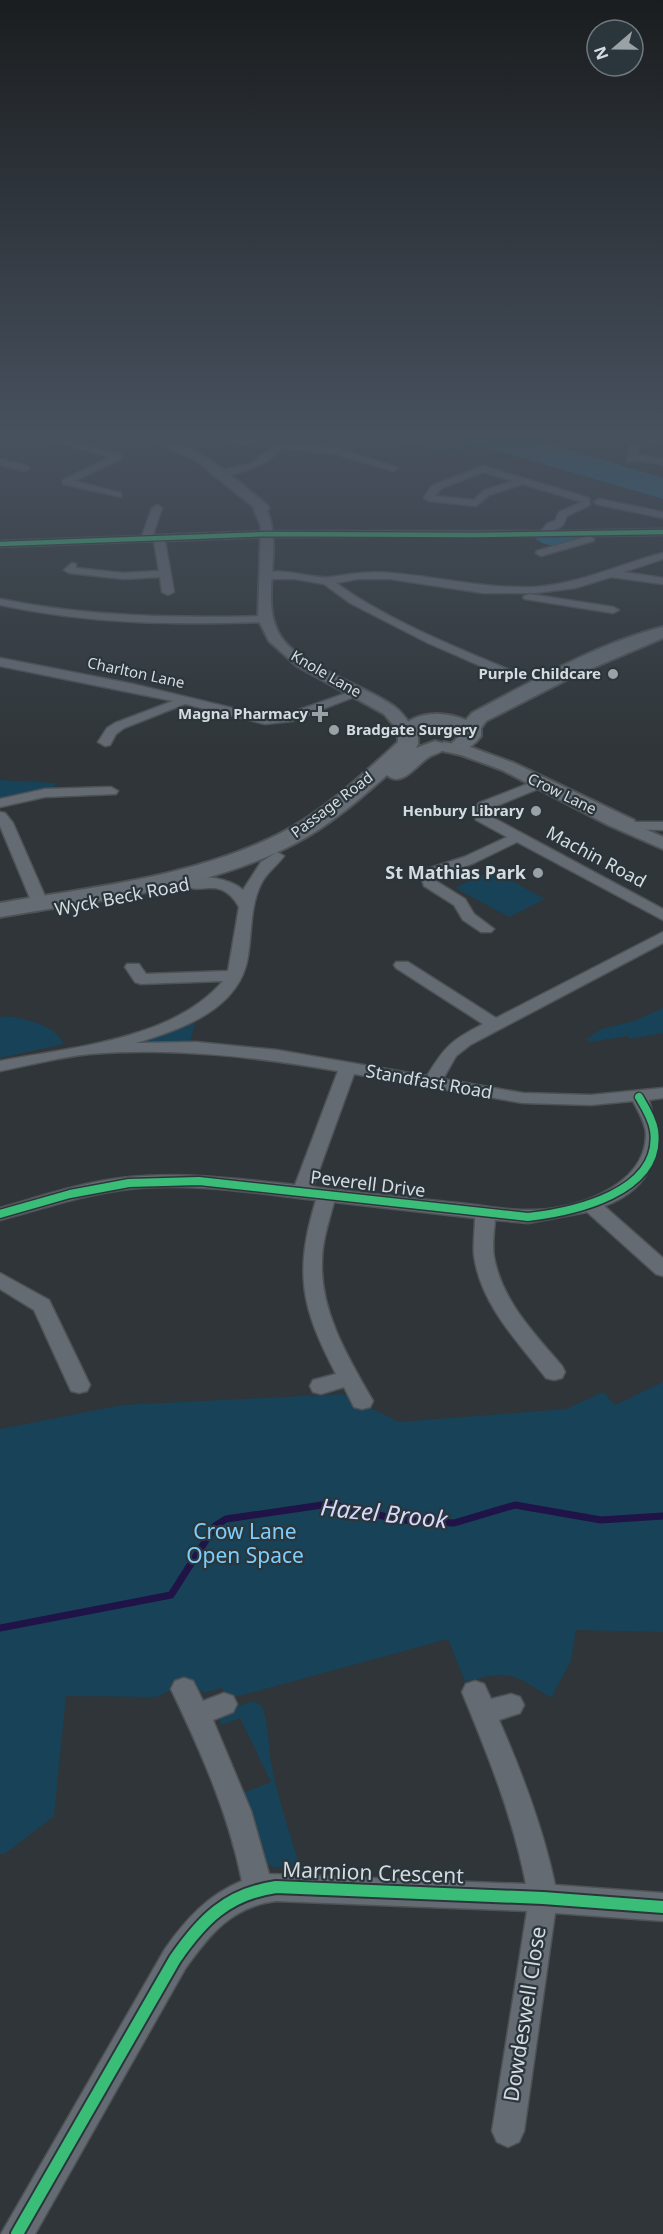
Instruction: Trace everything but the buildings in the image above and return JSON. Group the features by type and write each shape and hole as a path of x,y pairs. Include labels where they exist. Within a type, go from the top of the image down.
{"main road":[{"path":"440,747 421,745 408,733 415,725 468,712 554,666 663,624"},
{"path":"438,720 456,723 470,734 473,723 479,717 568,670 663,632"},
{"name":"Passage Road","path":"198,876 259,852 315,821 408,744 408,733"},
{"name":"Passage Road","path":"243,869 278,856 332,825 420,753 463,744 470,734"},
{"name":"Wyck Beck Road","path":"0,921 198,876 243,869"},
{"name":"Wyck Beck Road","path":"0,910 161,879 198,876"}],"street":[{"path":"160,544 168,592"},
{"path":"0,602 38,610 114,619 198,621 265,619 267,544"},
{"path":"544,550 566,544"},
{"path":"266,576 295,576 327,581 378,575 483,590 524,591 575,585 663,556"},
{"path":"72,566 69,570 115,575 164,574"},
{"path":"612,573 663,581"},
{"path":"327,581 354,601 432,641 508,674"},
{"path":"524,591 533,598 614,610"},
{"name":"Knole Lane","path":"265,619 276,641 293,657 390,711 408,733"},
{"name":"Charlton Lane","path":"0,662 184,700 265,720 292,717 364,696"},
{"name":"Knole Lane","path":"364,696 415,716 438,720"},
{"path":"105,742 113,730 121,725 168,710 184,700"},
{"name":"Crow Lane","path":"470,734 479,746 511,768"},
{"name":"Crow Lane","path":"440,747 465,751 511,768 663,844"},
{"name":"Machin Road","path":"540,783 480,810 479,813 484,820 663,915"},
{"path":"0,803 93,787 111,791"},
{"path":"0,816 6,823 40,903"},
{"path":"620,823 663,826"},
{"path":"486,929 468,917 460,902 429,883 428,876 432,872 469,860 517,837"},
{"name":"Passage Road","path":"0,1066 91,1049 173,1026 201,1012 225,991 234,976 241,952 244,905 258,874 278,856"},
{"path":"198,876 211,883 231,887 237,891 244,905"},
{"path":"432,1083 449,1053 464,1041 663,938"},
{"path":"402,966 494,1024"},
{"path":"140,979 177,976 234,976"},
{"path":"196,1047 201,1012"},
{"name":"Passage Road","path":"91,1049 196,1047"},
{"name":"Standfast Road","path":"196,1047 277,1055 523,1098 591,1100 663,1093"},
{"path":"302,1191 348,1067"},
{"name":"Peverell Drive","path":"1,1212 70,1194 129,1183 199,1181 528,1217 571,1212 629,1186 641,1174 649,1161 655,1134 651,1117 639,1097"},
{"path":"327,1195 315,1236 312,1271 324,1326 362,1401"},
{"path":"591,1205 663,1269"},
{"path":"485,1213 484,1256 495,1294 504,1310 554,1371"},
{"path":"0,1280 42,1305 79,1385"},
{"path":"321,1386 349,1378"},
{"path":"184,1689 198,1715 235,1800 253,1861 258,1888"},
{"name":"Dowdeswell Close","path":"508,2131 543,1898 533,1847 506,1767 480,1702 511,1705"},
{"path":"198,1715 224,1704"},
{"name":"Marmion Crescent","path":"17,2234 175,1959 194,1931 212,1912 236,1897 258,1888 276,1887 543,1898 663,1907"}],"green space":[{"path":"0,780 56,783 53,790 0,799"},
{"path":"492,870 545,899 509,917 455,888"},
{"path":"663,1008 663,1033 631,1039 628,1036 590,1042 587,1039 601,1029 634,1021"},
{"path":"6,1016 47,1027 64,1044 0,1058 0,1017"},
{"path":"195,1023 190,1042 126,1043 173,1031"},
{"name":"Crow Lane Open Space","path":"663,1382 663,1632 576,1630 571,1661 551,1698 511,1676 492,1676 465,1682 448,1639 228,1699 222,1688 204,1693 189,1682 156,1697 66,1696 54,1816 5,1854 0,1854 0,1429 122,1405 343,1394 399,1422 566,1409 603,1392 615,1405"},
{"path":"254,1701 262,1706 264,1713 275,1780 300,1867 273,1867 263,1862 242,1793 271,1782 240,1718 221,1725 219,1716 223,1711"}],"waterway":[{"name":"Hazel Brook","path":"0,1628 171,1595 215,1526 226,1519 329,1504 401,1520 454,1523 515,1505 601,1520 663,1516"}],"cycle path":[{"path":"0,1214 70,1194 129,1183 199,1181 528,1217 546,1215 567,1211 609,1197 628,1187 642,1173 652,1156 655,1135 651,1120 639,1097"},
{"path":"17,2234 175,1959 206,1921 230,1901 259,1889 276,1887 543,1898 663,1907"}],"place":[{"name":"Purple Childcare","path":"613,674"},
{"name":"Magna Pharmacy","path":"320,714"},
{"name":"Bradgate Surgery","path":"334,730"},
{"name":"Henbury Library","path":"536,811"},
{"name":"St Mathias Park","path":"538,873"}]}
